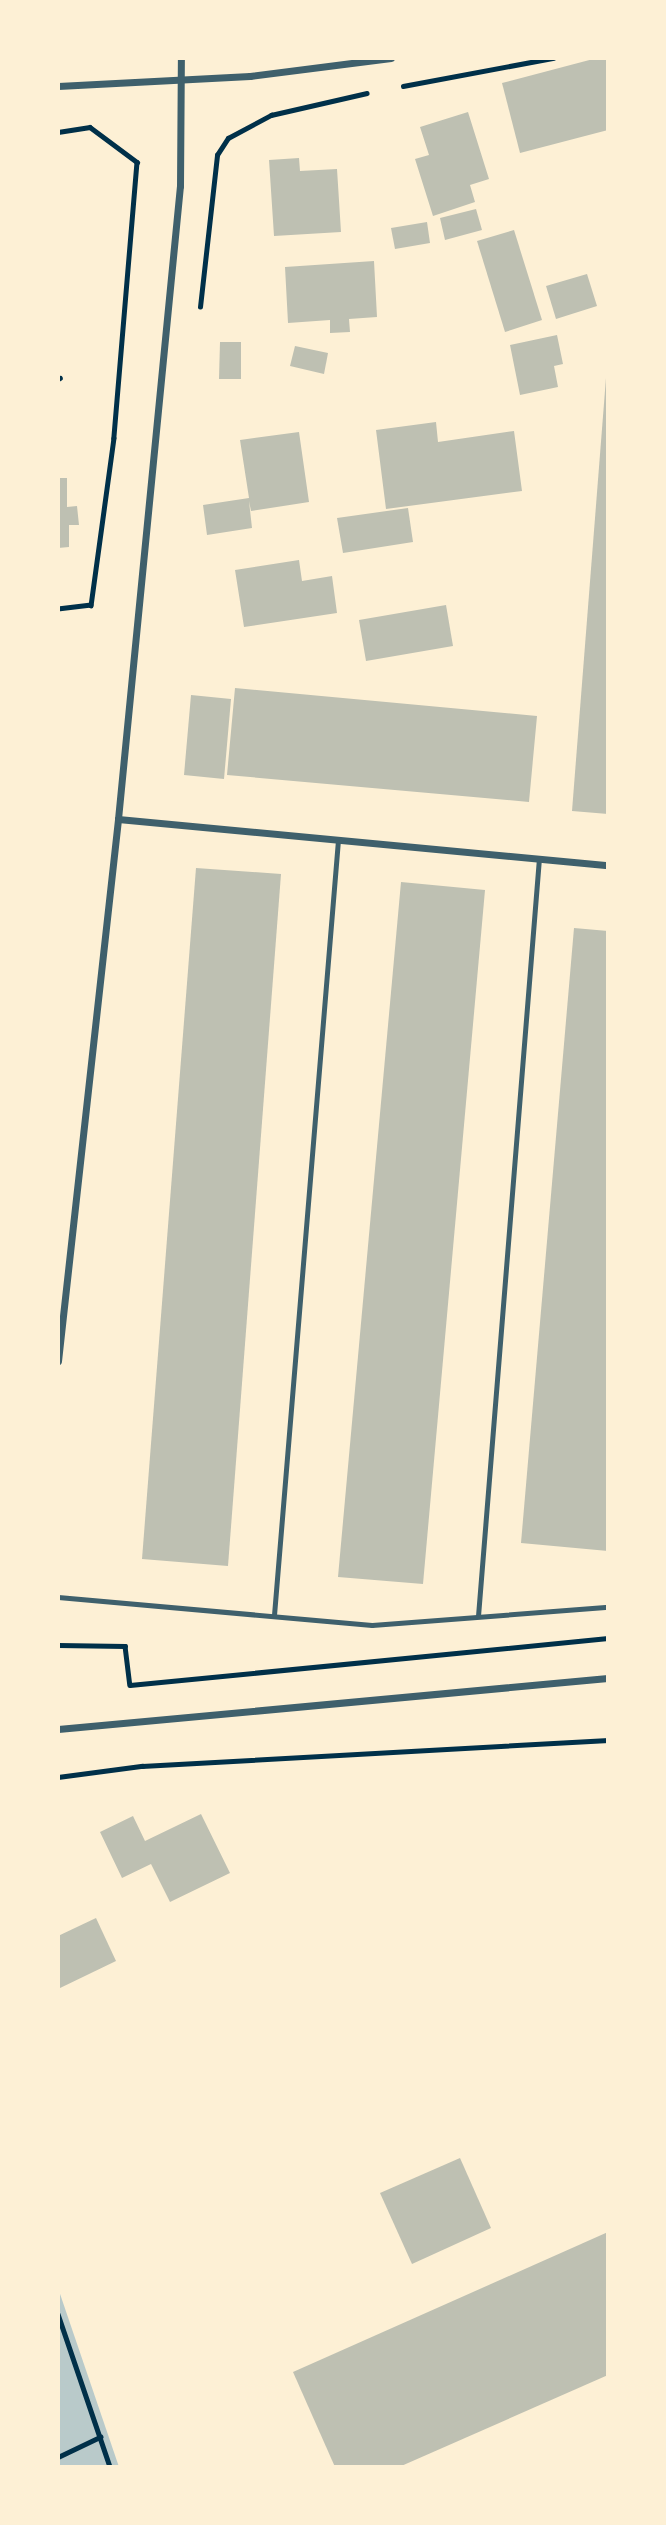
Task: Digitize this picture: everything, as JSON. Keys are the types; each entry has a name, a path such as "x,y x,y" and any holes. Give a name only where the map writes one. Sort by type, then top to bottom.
{"street":[{"path":"58,1361 118,819 180,186 181,58"},
{"path":"58,86 250,76 391,58"},
{"path":"118,819 608,865"},
{"path":"58,1729 608,1678"}],"lane":[{"path":"274,1615 338,840"},
{"path":"478,1616 539,858"},
{"path":"58,1597 372,1625 608,1607"}],"path":[{"path":"398,87 553,58"},
{"path":"200,313 217,155 228,138 271,114 372,92"},
{"path":"58,132 90,127 137,162 114,438 91,605 58,609"},
{"path":"58,1645 125,1646 130,1685 608,1638"},
{"path":"58,1777 142,1766 608,1740"},
{"path":"58,2314 110,2467"},
{"path":"58,2457 100,2437"}],"shaded area":[{"path":"58,2288 119,2467 58,2467"}],"building":[{"path":"597,58 608,58 608,130 520,153 502,83"},
{"path":"468,112 489,179 470,185 475,202 433,216 415,159 429,155 420,127"},
{"path":"299,158 300,171 337,169 341,232 274,236 269,160"},
{"path":"476,209 482,230 445,240 440,218"},
{"path":"427,222 430,243 395,249 391,228"},
{"path":"514,230 542,320 505,332 477,241"},
{"path":"374,261 377,317 349,319 350,332 330,333 330,320 288,323 285,267"},
{"path":"587,274 597,306 556,319 546,286"},
{"path":"557,335 563,364 554,366 558,387 520,395 510,345"},
{"path":"220,342 241,342 241,379 219,379"},
{"path":"295,346 328,353 324,374 290,366"},
{"path":"608,378 608,814 572,811"},
{"path":"436,422 438,442 514,431 522,491 386,509 376,430"},
{"path":"299,432 309,502 251,511 249,501 252,528 207,535 203,505 249,498 240,440"},
{"path":"58,478 67,478 67,507 77,506 79,525 69,525 69,547 58,548"},
{"path":"408,508 413,542 343,553 337,518"},
{"path":"299,560 302,581 332,576 337,613 244,627 235,570"},
{"path":"446,605 453,646 366,661 359,620"},
{"path":"235,688 537,716 529,802 227,775"},
{"path":"191,695 231,699 224,779 184,775"},
{"path":"196,868 281,874 228,1566 142,1559"},
{"path":"401,882 485,890 423,1584 338,1577"},
{"path":"574,928 608,931 608,1551 521,1543"},
{"path":"201,1814 230,1873 170,1902 151,1864 122,1878 100,1832 133,1816 145,1841"},
{"path":"96,1918 116,1961 58,1989 58,1936"},
{"path":"460,2158 491,2228 412,2264 380,2193"},
{"path":"608,2232 608,2375 399,2467 335,2467 293,2372"}]}
